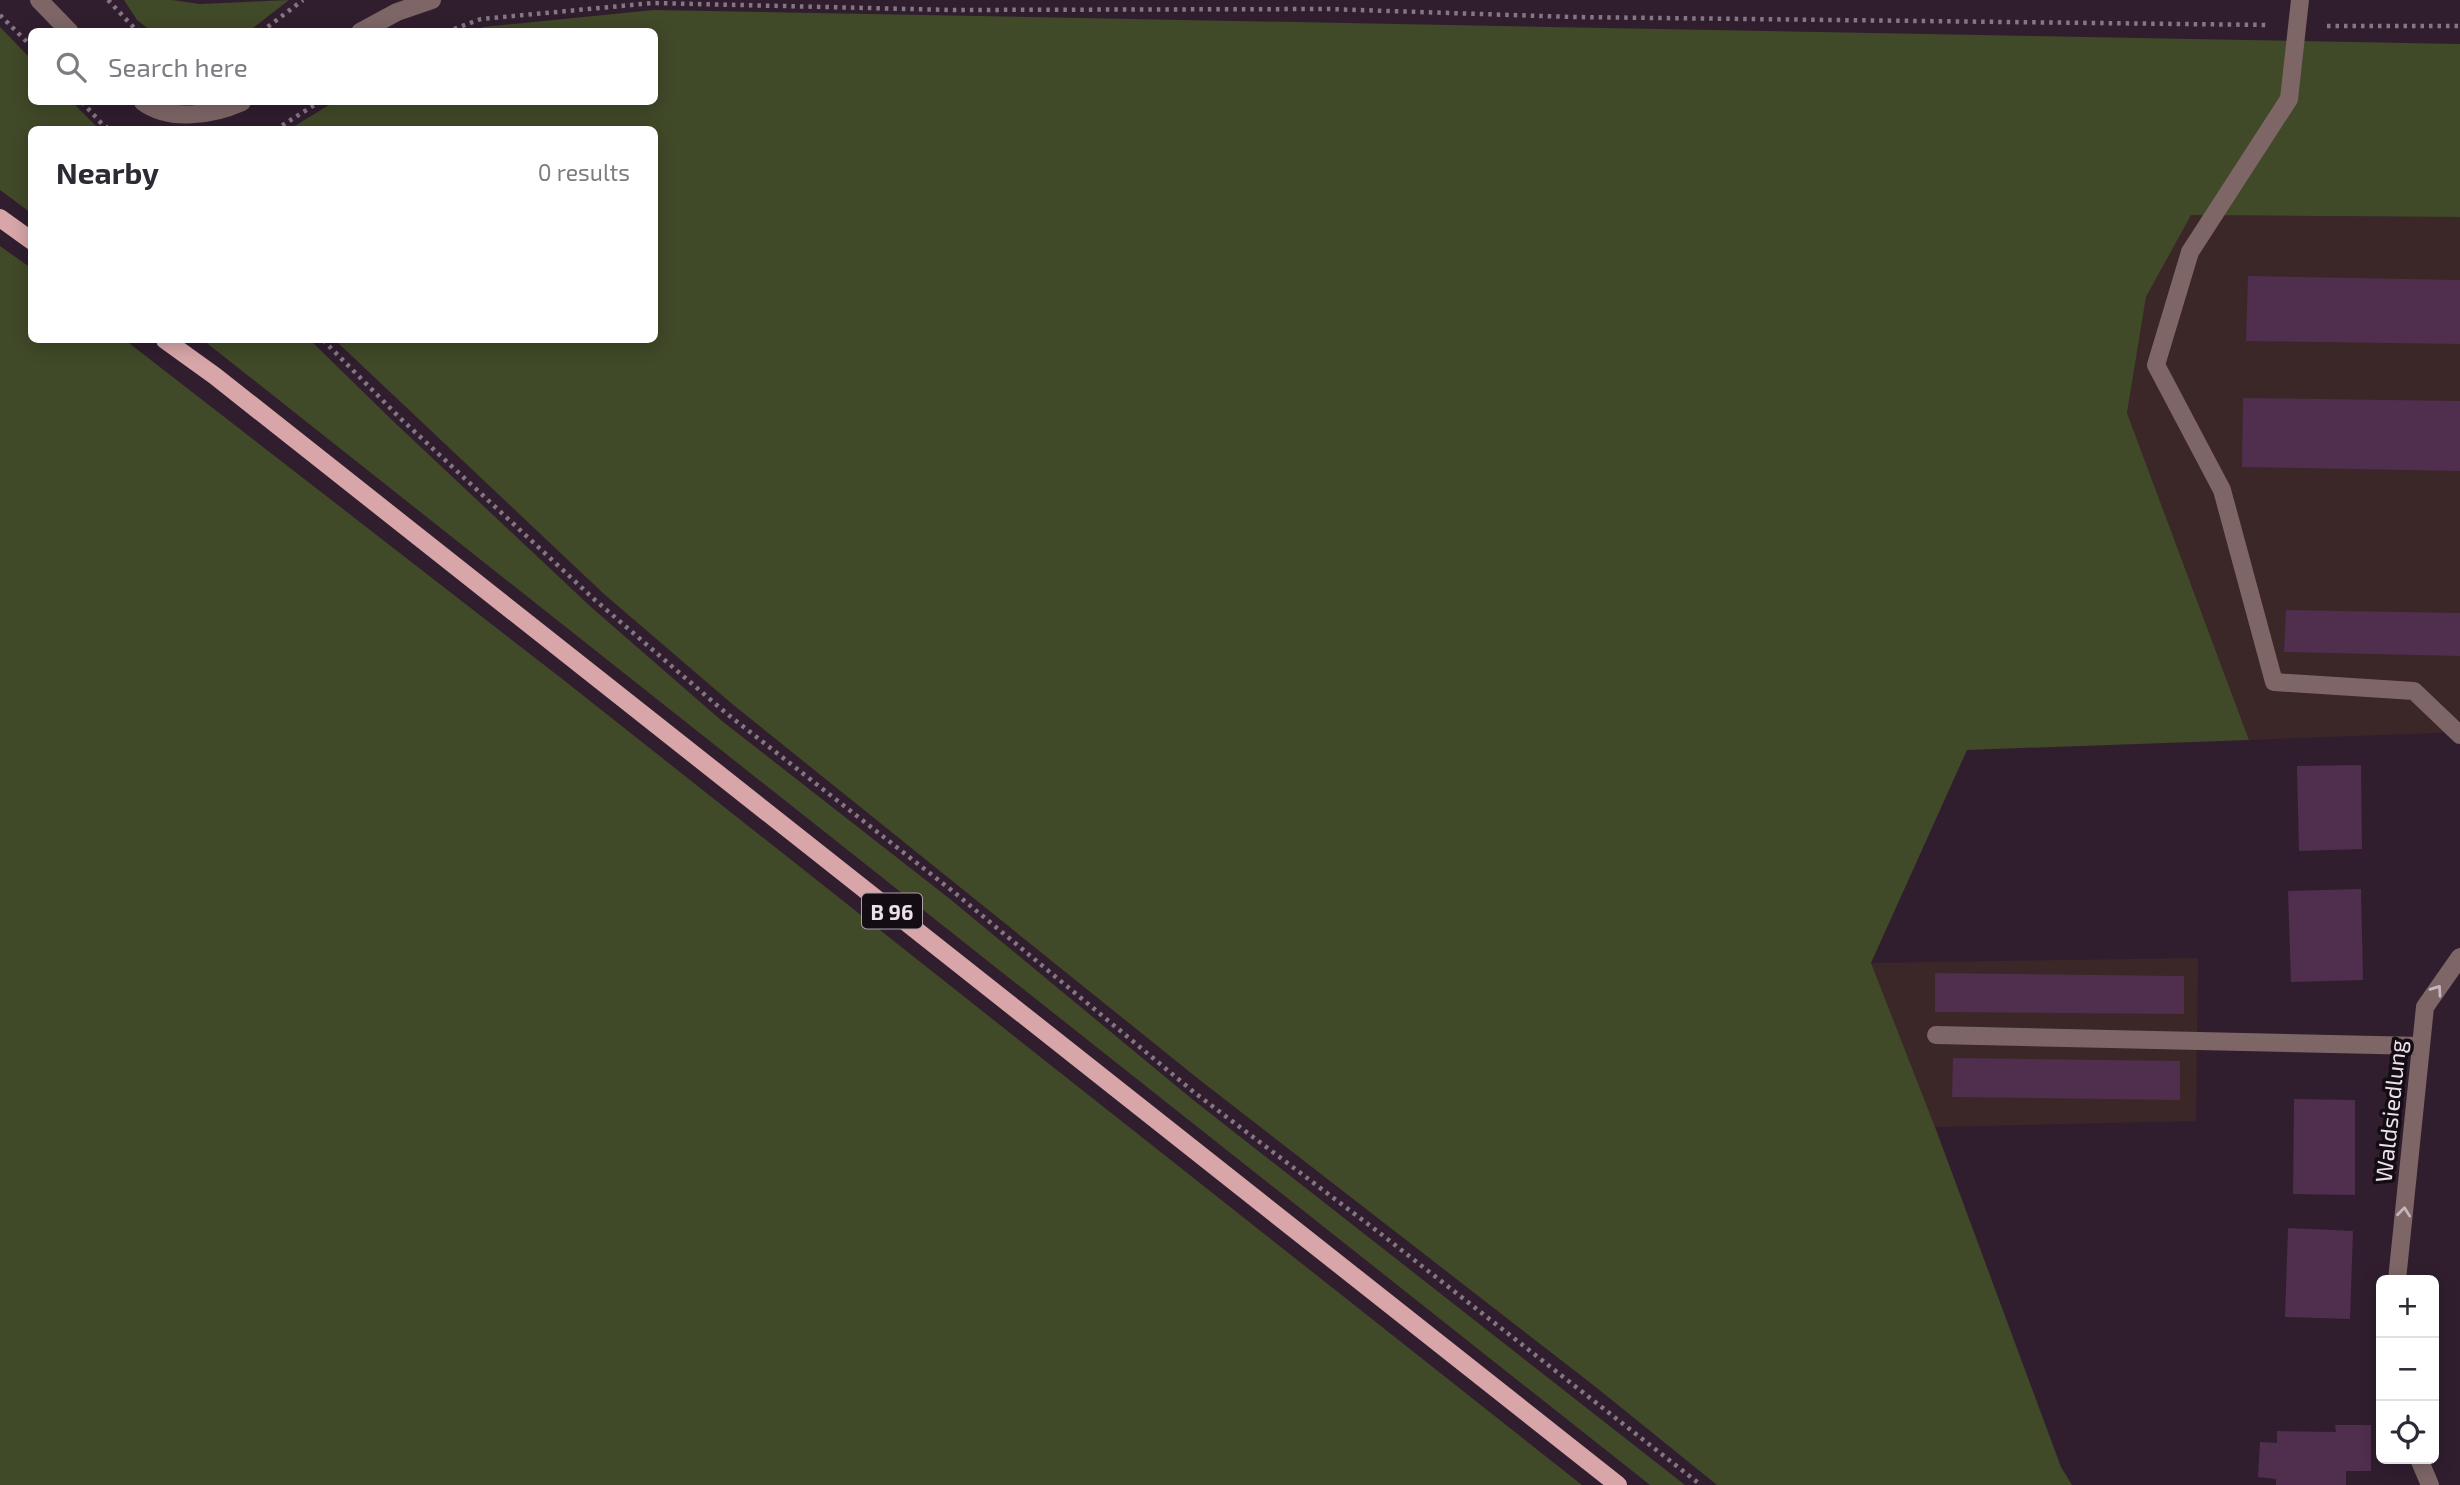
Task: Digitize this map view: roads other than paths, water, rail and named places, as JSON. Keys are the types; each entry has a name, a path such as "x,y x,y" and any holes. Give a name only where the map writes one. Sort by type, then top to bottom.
{"main road":[{"path":"0,218 28,238"},
{"name":"B 96","path":"169,343 226,385 1618,1485"}],"street":[{"path":"39,0 66,28"},
{"path":"367,28 397,12 432,0"},
{"path":"2300,0 2289,99 2190,252 2156,365 2222,490 2274,681 2414,691 2460,735"},
{"path":"147,105 178,114 207,114 233,105"},
{"name":"Waldsiedlung","path":"2398,1275 2425,1007 2460,957"},
{"path":"1936,1035 2421,1046"},
{"path":"2421,1464 2430,1485"}]}
